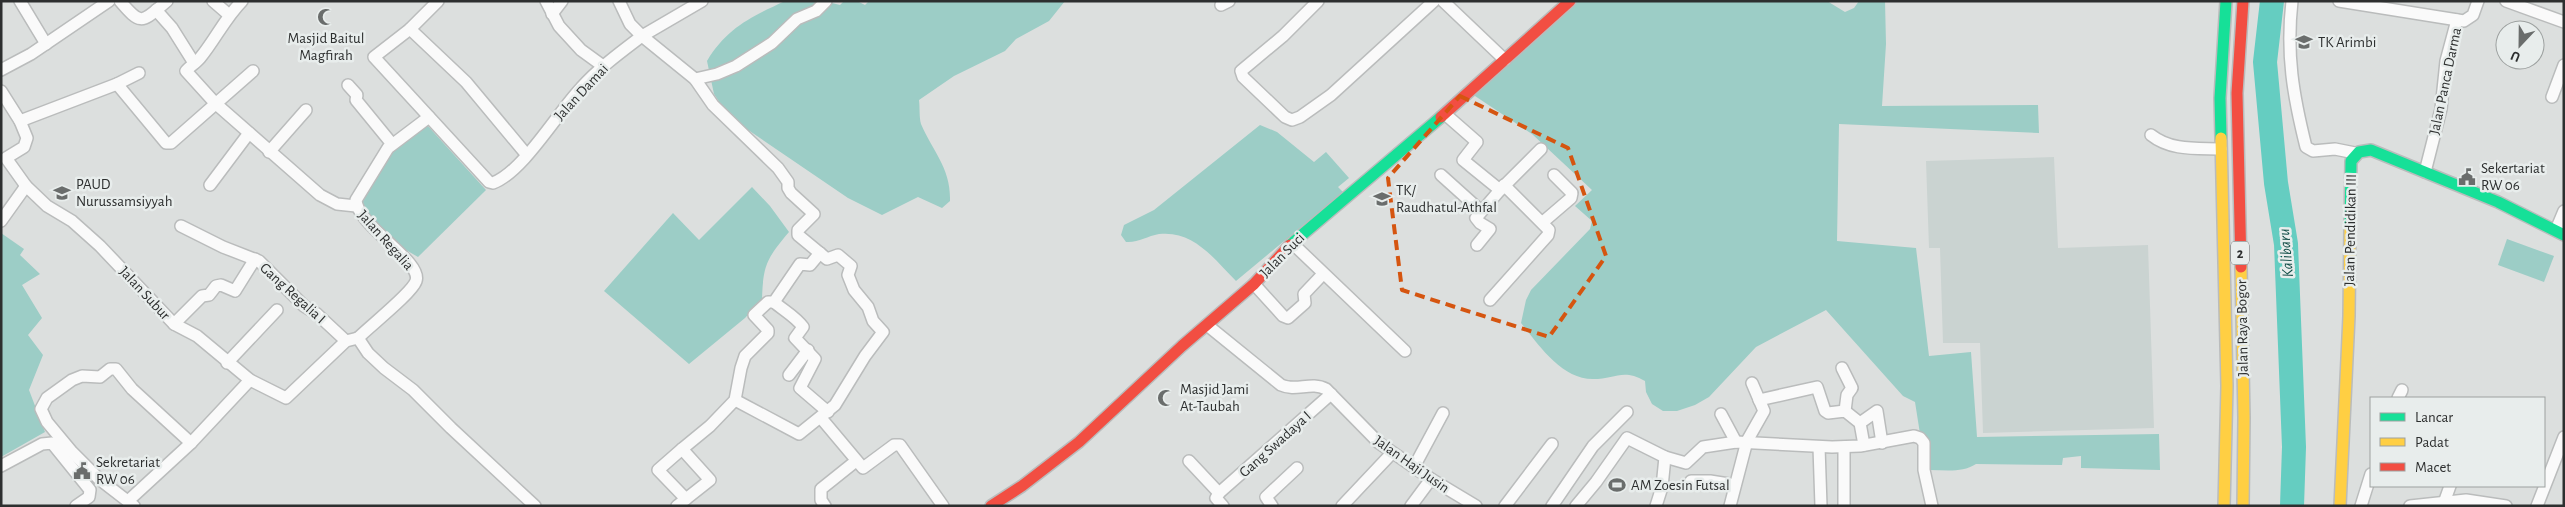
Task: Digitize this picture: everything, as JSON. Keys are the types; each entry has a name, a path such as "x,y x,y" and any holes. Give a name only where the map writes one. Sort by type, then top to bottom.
{"main road":[{"name":"Jalan Suci","path":"991,506 1022,486 1079,442 1254,284 1292,243 1445,114 1570,1"},
{"name":"Jalan Raya Bogor","path":"2224,506 2226,386 2220,98 2226,1"},
{"name":"Jalan Raya Bogor","path":"2243,1 2237,94 2244,418 2243,506"},
{"name":"Jalan Pendidikan III","path":"2340,506 2349,316 2351,161 2354,153 2361,150 2371,150 2498,202 2560,232"}],"street":[{"path":"20,1 46,44"},
{"path":"1,70 46,44 109,1"},
{"path":"120,1 135,19 144,19 166,1"},
{"path":"213,1 228,14"},
{"path":"242,1 228,14 223,27 186,71 215,103 320,195 337,204 356,206"},
{"path":"429,117 374,57 410,29 438,1"},
{"path":"546,1 552,14 570,39 603,66"},
{"path":"552,14 562,1"},
{"path":"619,1 630,24 695,79 713,105 778,168 788,182 788,188 791,193 814,214 798,233 828,259 832,255 838,255 851,266 848,275 854,290 868,306 873,321 883,333 865,356 835,405 802,432 795,434 735,400"},
{"name":"Jalan Damai","path":"429,117 489,182 495,182 517,166 580,88 603,66 642,36 702,1"},
{"path":"695,79 717,74 736,66 772,43 797,19 816,11 826,1"},
{"path":"1318,1 1283,36 1240,71 1243,77 1278,111 1292,120 1300,118 1331,95 1434,1"},
{"path":"1443,1 1504,60"},
{"path":"2292,1 2288,35 2292,84 2306,147 2313,151 2335,149 2354,153"},
{"path":"2339,1 2457,20"},
{"name":"Jalan Panca Darma","path":"2425,172 2440,109 2446,62 2457,20 2471,18 2478,1"},
{"path":"2506,1 2564,22"},
{"path":"156,10 172,28 194,63"},
{"path":"410,29 466,82 526,154"},
{"path":"2552,97 2564,65"},
{"path":"117,84 166,143 171,143 253,71"},
{"path":"20,121 117,84 139,73"},
{"path":"348,85 356,95 356,100 362,110 392,144"},
{"name":"Jalan Subur","path":"1,91 20,121 28,138 27,144 4,160 26,186 47,206 72,222 100,246 174,324 197,336 227,363 250,380 286,398 346,341"},
{"path":"269,152 306,110"},
{"path":"1445,114 1477,142 1463,160 1502,188 1543,222 1549,230 1548,236 1490,300"},
{"name":"Jalan Regalia","path":"358,338 407,294 413,287 417,275 410,264 365,219 356,206 356,200 364,183 382,155 392,144 429,117"},
{"path":"210,185 249,133"},
{"path":"2151,135 2160,143 2173,146 2221,149"},
{"path":"1477,245 1490,229 1476,219 1481,211 1541,149"},
{"path":"1442,175 1481,211"},
{"path":"1543,222 1571,198 1572,193 1554,175"},
{"path":"1,221 26,186"},
{"path":"2560,232 2564,211"},
{"name":"Gang Regalia I","path":"181,226 259,261 304,306 317,314 346,341"},
{"path":"1292,243 1406,351"},
{"path":"774,302 800,264 810,266 820,253"},
{"path":"174,324 202,296 209,295 216,286 221,285 235,291 255,259"},
{"path":"1254,284 1283,316 1288,318 1305,303 1307,299 1304,294 1323,274"},
{"path":"682,449 710,480 682,502 658,470 682,449 710,426 735,400 745,356 768,333 754,315 768,302 774,302 786,314 799,320 803,327 795,338 815,359 800,388 824,415 856,461 861,467 865,468 894,445 900,445 944,506"},
{"path":"227,363 278,310"},
{"name":"Jalan Haji Jusin","path":"1207,325 1281,385 1291,388 1318,386 1332,394 1374,439 1431,479 1476,506"},
{"path":"346,341 358,338 368,353 413,390 535,506"},
{"path":"789,375 808,350"},
{"path":"191,444 132,389 119,370 114,368 100,376 82,376 72,380 47,398 42,405 42,413 47,422 81,460 99,479 131,503 191,444 250,380"},
{"path":"1842,368 1852,388 1847,395 1845,411"},
{"path":"1730,506 1742,441 1764,411 1752,383"},
{"path":"1759,400 1816,386 1825,411 1828,413 1845,411 1860,423 1864,445"},
{"name":"Gang Swadaya I","path":"1219,493 1332,394"},
{"path":"1860,423 1877,411 1882,443"},
{"path":"1414,467 1443,412"},
{"path":"1552,506 1593,446 1627,412"},
{"path":"1721,414 1742,441"},
{"path":"1576,506 1596,482 1627,438 1665,457 1686,462 1703,447 1742,441 1844,447 1882,443 1914,436 1922,440 1925,447 1924,470 1932,506"},
{"path":"2545,485 2564,436"},
{"path":"1,466 49,442 90,494 85,501 76,506"},
{"path":"1505,506 1552,444"},
{"path":"1819,447 1821,506"},
{"path":"1844,447 1844,506"},
{"path":"1342,506 1392,453"},
{"path":"1656,506 1662,488 1665,457"},
{"path":"72,469 81,460"},
{"path":"825,506 821,500 821,488 856,461"},
{"path":"1189,461 1219,493 1216,498 1223,506"},
{"path":"1272,506 1266,497 1297,468"},
{"path":"2361,506 2370,477"},
{"path":"1411,506 1431,479"},
{"path":"1691,482 1710,481 1735,485"},
{"path":"2445,500 2450,487"},
{"path":"2537,506 2544,487"},
{"path":"2410,506 2445,500 2466,500 2506,506"}],"highlighted area":[{"path":"1460,96 1568,148 1606,256 1549,337 1402,290 1388,178"}],"shaded area":[{"path":"785,1 824,1 840,5 844,1 857,1 865,5 869,1 1065,1 1049,21 1016,39 1005,51 954,76 919,100 921,124 948,179 950,201 942,208 918,197 882,215 848,198 729,117 714,94 707,61 715,50 732,32 751,18"},
{"path":"1577,1 1827,1 1845,12 1854,8 1859,1 1885,1 1886,44 1882,106 2038,105 2039,133 1839,124 1837,241 1916,248 1929,356 1971,352 1977,437 2159,434 2160,470 2081,468 2081,456 2063,458 2062,465 1976,464 1959,470 1929,470 1924,459 1915,402 1903,396 1826,310 1756,347 1709,397 1695,405 1677,411 1663,411 1652,404 1646,392 1645,381 1637,377 1619,375 1593,379 1581,377 1561,367 1543,350 1521,323 1526,300 1531,290 1590,229 1592,221 1575,206 1592,190 1532,134 1472,94"},
{"path":"427,125 486,190 418,257 394,243 360,216 359,190 384,156"},
{"path":"1260,125 1277,132 1314,162 1326,152 1349,178 1338,187 1343,192 1236,281 1211,255 1193,241 1183,237 1159,234 1126,242 1121,235 1124,225 1154,210"},
{"path":"2054,157 2058,248 2148,245 2154,428 1983,433 1980,343 1943,343 1940,248 1929,248 1926,161"},
{"path":"752,187 770,206 789,232 775,249 767,263 763,279 762,300 745,318 689,364 604,291 673,213 699,240"},
{"path":"1,233 24,249 20,255 40,274 22,285 42,318 28,335 43,355 29,390 45,432 1,457"},
{"path":"2507,239 2554,256 2544,282 2498,265"}],"waterway":[{"name":"Kalibaru","path":"2272,1 2265,62 2276,183 2286,244 2294,447 2292,506"}],"traffic: fast":[{"path":"2221,138 2220,98 2226,1"},
{"path":"1290,245 1441,117"},
{"path":"2350,228 2351,161 2359,152 2371,150 2498,202 2564,235"}],"traffic: slow":[{"path":"2221,138 2227,386 2224,506"},
{"path":"2340,506 2349,316 2350,228"},
{"path":"2241,267 2244,418 2243,506"}],"traffic: jam":[{"path":"1441,117 1570,1"},
{"path":"2241,267 2237,93 2243,1"},
{"path":"991,506 1022,486 1079,442 1182,346 1254,284 1290,245"}],"place":[{"name":"Masjid Baitul Magfirah","path":"326,17"},
{"name":"TK Arimbi","path":"2304,42"},
{"name":"Sekertariat RW 06","path":"2467,177"},
{"name":"PAUD Nurussamsiyyah","path":"62,193"},
{"name":"TK/ Raudhatul-Athfal","path":"1382,199"},
{"name":"Masjid Jami At-Taubah","path":"1166,398"},
{"name":"Sekretariat RW 06","path":"82,471"},
{"name":"AM Zoesin Futsal","path":"1617,485"}]}
